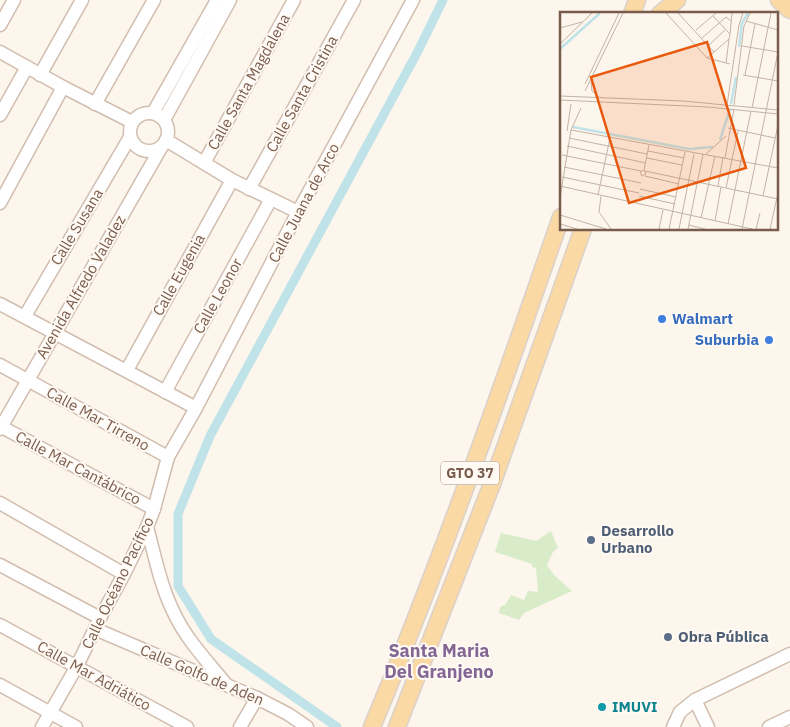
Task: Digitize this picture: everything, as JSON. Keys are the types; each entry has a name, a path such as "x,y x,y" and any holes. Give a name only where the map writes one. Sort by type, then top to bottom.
{"main road":[{"path":"660,12 664,0"},
{"path":"662,12 677,0"},
{"path":"779,0 790,10"},
{"name":"GTO 37","path":"373,727 490,419 560,220"},
{"name":"GTO 37","path":"397,727 492,484 583,230"}],"street":[{"path":"0,25 14,0"},
{"path":"40,75 82,0"},
{"path":"95,104 154,0"},
{"path":"153,113 217,0"},
{"path":"164,120 230,0"},
{"name":"Calle Santa Magdalena","path":"204,163 294,0"},
{"name":"Calle Santa Cristina","path":"249,189 354,0"},
{"name":"Calle Juana de Arco","path":"196,408 410,1"},
{"path":"0,52 40,75 132,122"},
{"path":"0,115 27,67"},
{"path":"0,203 63,87"},
{"path":"145,113 153,113 164,120 168,133 164,143 156,149 144,150 138,148 130,137 132,122 138,116 145,113"},
{"name":"Calle Susana","path":"24,316 130,137"},
{"path":"164,143 249,189 298,212"},
{"name":"Avenida Alfredo Valadez","path":"0,427 164,143"},
{"name":"Calle Eugenia","path":"127,370 232,180"},
{"name":"Calle Leonor","path":"165,392 270,199"},
{"path":"0,304 196,408"},
{"name":"Calle Mar Tirreno","path":"0,365 168,457"},
{"name":"Calle Océano Pacífico","path":"42,727 77,666 147,527 154,509 168,457 196,408"},
{"name":"Calle Mar Cantábrico","path":"0,427 154,509"},
{"path":"0,503 124,574"},
{"path":"147,527 164,590 175,615 187,635 227,685"},
{"name":"Calle Golfo de Aden","path":"0,565 97,623 257,698 288,714 307,727"},
{"name":"Calle Mar Adriático","path":"0,625 187,727"},
{"path":"673,727 680,712 695,700 790,654"},
{"path":"0,685 76,727"},
{"path":"240,727 257,698"},
{"path":"695,700 708,727"},
{"path":"769,727 790,717"}],"green space":[{"path":"551,531 558,548 553,552 547,565 554,575 572,591 524,613 519,620 499,613 500,607 506,604 511,595 524,600 528,591 538,592 536,568 532,567 532,564 495,552 501,533 536,541"}],"waterway":[{"path":"337,727 211,639 178,586 178,514 210,436 418,51 443,0"}],"place":[{"name":"Walmart","path":"662,319"},
{"name":"Suburbia","path":"769,340"},
{"name":"Desarrollo Urbano","path":"591,540"},
{"name":"Obra Pública","path":"668,637"},
{"name":"IMUVI","path":"602,707"}],"district":[{"name":"Santa Maria Del Granjeno","path":"439,661"}]}
